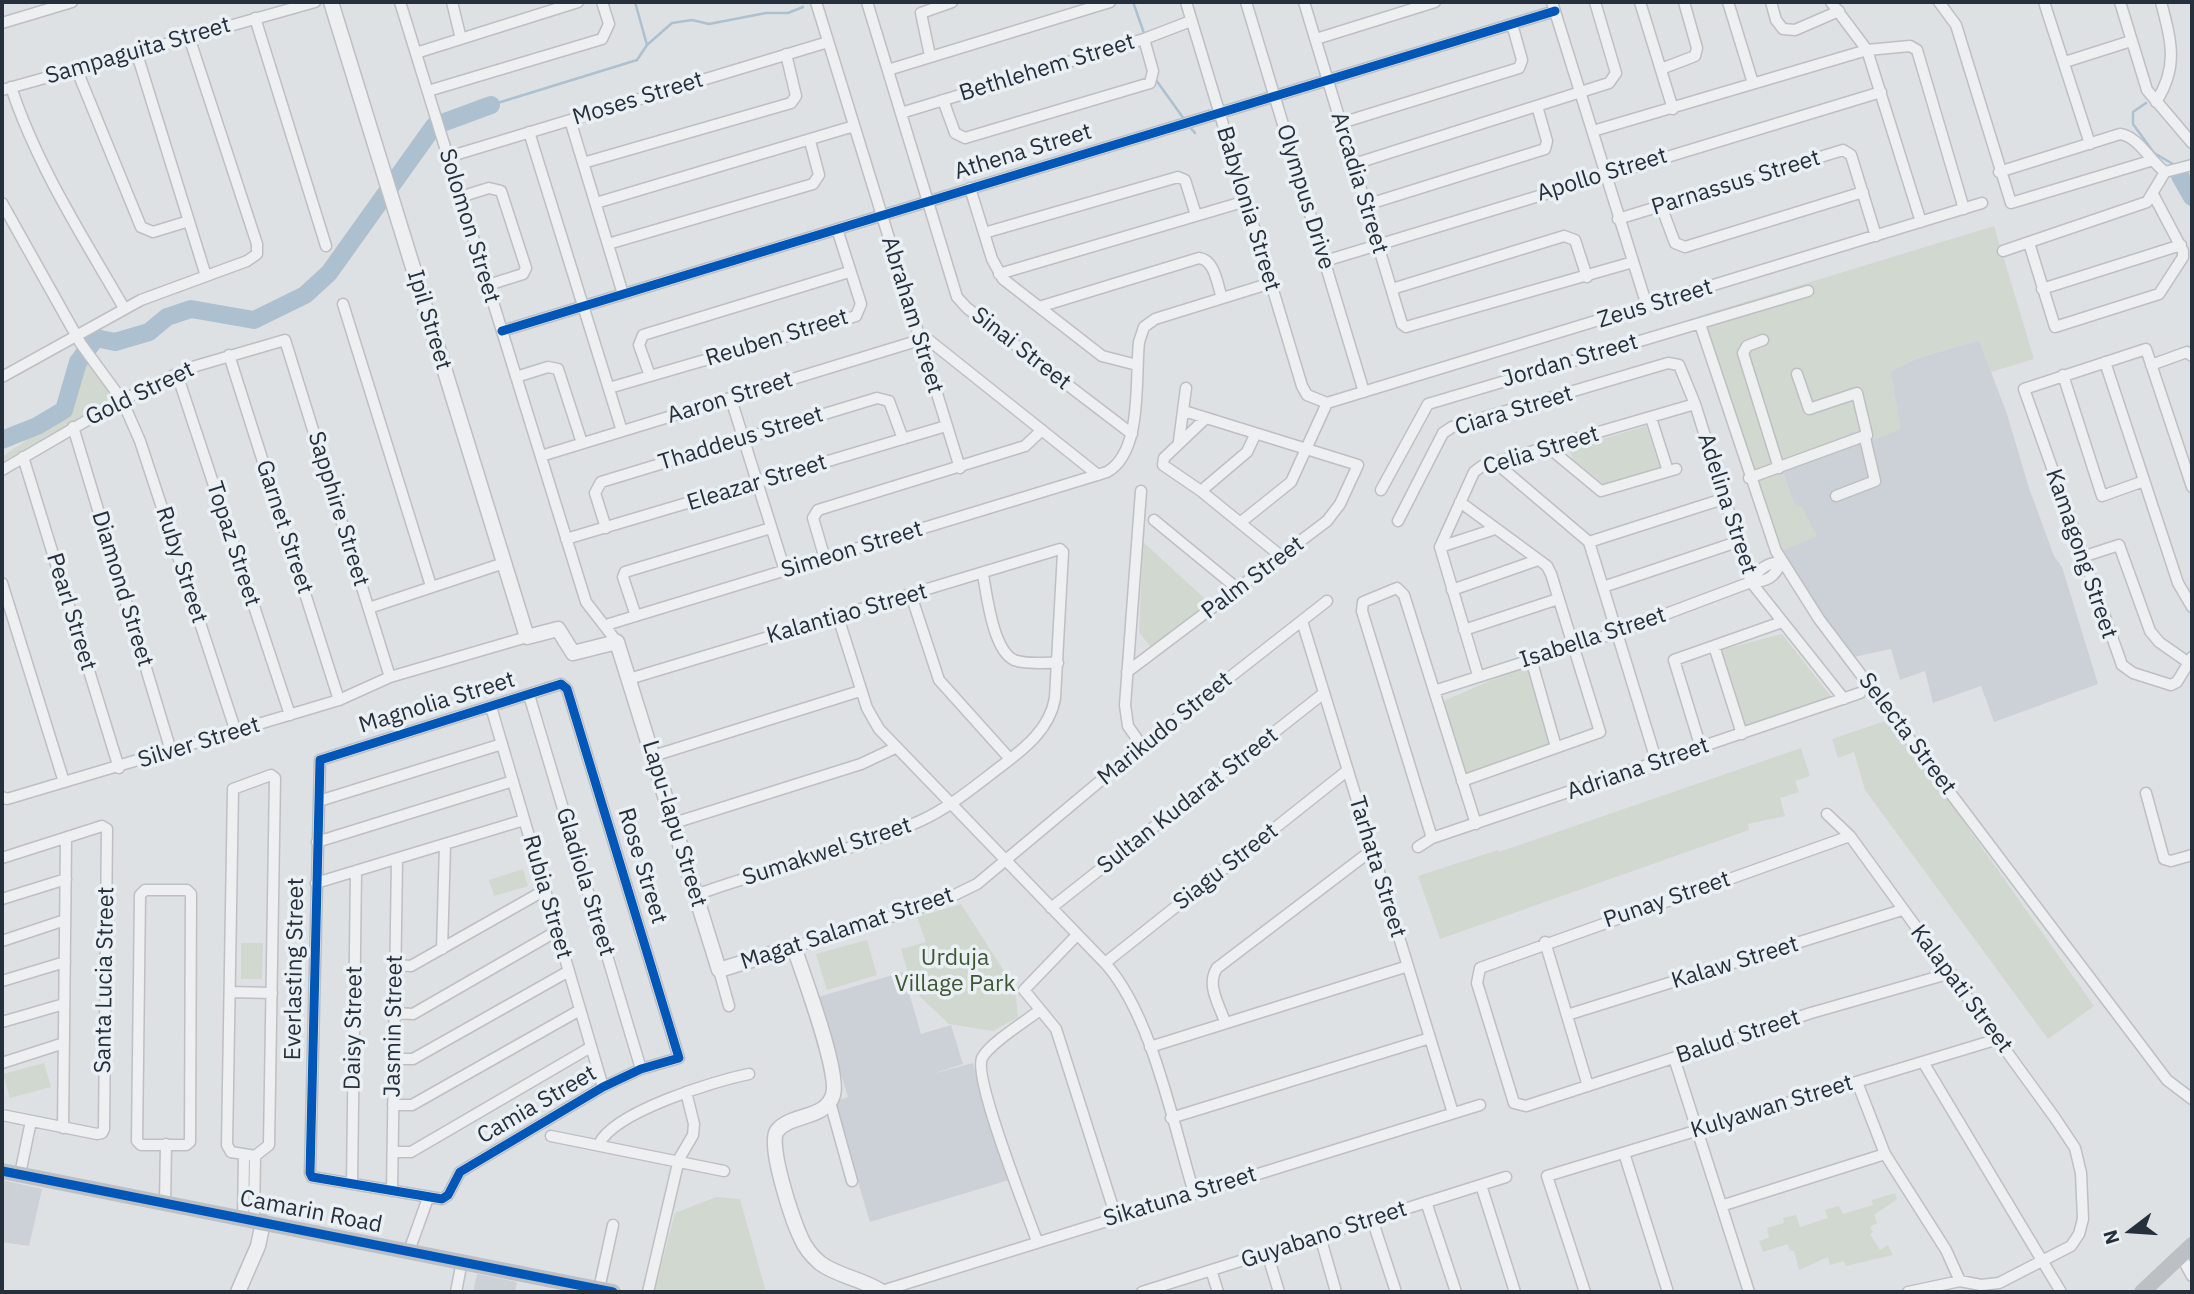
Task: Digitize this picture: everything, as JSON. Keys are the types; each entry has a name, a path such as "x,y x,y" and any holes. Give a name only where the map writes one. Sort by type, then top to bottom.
{"main road":[{"name":"Camarin Road","path":"2,1171 606,1291"},
{"path":"2142,1292 2187,1250"}],"street":[{"path":"2,23 72,2"},
{"name":"Sampaguita Street","path":"7,89 315,2"},
{"name":"Ipil Street","path":"331,2 527,637"},
{"name":"Solomon Street","path":"400,2 588,607 606,625 617,642"},
{"path":"452,2 461,39"},
{"path":"416,53 578,2"},
{"path":"428,91 597,41 607,35 609,24 602,2"},
{"name":"Abraham Street","path":"816,2 960,468"},
{"name":"Sinai Street","path":"867,2 962,303 1132,434"},
{"path":"930,56 921,13 952,2"},
{"path":"888,70 1110,2"},
{"name":"Babylonia Street","path":"1185,2 1304,391 1312,398 1327,403"},
{"name":"Olympus Drive","path":"1246,2 1364,392"},
{"name":"Arcadia Street","path":"1304,2 1402,324 1412,328 1587,277"},
{"path":"1316,39 1435,2"},
{"path":"1353,163 1609,83 1616,73 1595,2"},
{"path":"1640,2 1672,109"},
{"path":"1661,69 1695,56 1697,48 1684,2"},
{"path":"1728,2 1753,83"},
{"path":"1771,2 1776,20 1783,29 1795,30 1835,6 1867,50 1921,222"},
{"path":"2044,2 2090,144"},
{"path":"2120,2 2147,90 2192,143"},
{"path":"2156,102 2166,86 2171,62 2167,20 2161,2"},
{"path":"1942,3 1956,25 2008,201 2014,203 2151,161"},
{"path":"1554,6 1647,306"},
{"name":"Athena Street","path":"502,331 1512,24 1554,6"},
{"path":"255,18 326,246"},
{"name":"Bethlehem Street","path":"901,113 1144,39 1191,21"},
{"path":"1341,123 1519,68 1522,60 1512,24"},
{"path":"2,363 4,376 78,339 124,308 247,261 257,254 257,244 189,37"},
{"path":"943,100 955,133 965,138 1150,83 1153,71 1144,39"},
{"path":"2065,62 2131,41"},
{"name":"Moses Street","path":"448,157 828,42"},
{"path":"1593,131 1867,50 1910,46 1917,50 1964,209"},
{"path":"136,51 206,276"},
{"path":"583,163 791,103 796,96 786,54"},
{"path":"76,68 141,227 153,232 189,221"},
{"path":"7,89 44,167 124,308"},
{"name":"Apollo Street","path":"1325,261 1604,174 1881,92"},
{"path":"1366,205 1545,149 1547,141 1537,106"},
{"path":"570,120 623,294"},
{"path":"596,204 854,126"},
{"path":"529,132 622,431"},
{"path":"1999,172 2125,134 2165,172"},
{"path":"608,244 813,184 819,175 810,141"},
{"name":"Parnassus Street","path":"1618,219 1843,150 1851,155 1876,236"},
{"path":"2003,251 2135,208 2154,196 2165,172 2192,164"},
{"path":"984,233 1178,177 1185,180 1196,215"},
{"path":"460,197 489,188 501,191 526,268 523,274 488,285"},
{"path":"970,188 999,274 1102,356 1136,365"},
{"path":"1661,206 1675,243 1685,247 1863,192"},
{"path":"2029,243 2055,327 2159,294 2183,257 2181,245 2154,196"},
{"path":"999,274 1246,201"},
{"name":"Zeus Street","path":"1327,403 1982,203"},
{"name":"Ruby Street","path":"2,204 91,361 122,400 140,441 236,732"},
{"name":"Reuben Street","path":"609,388 856,316 861,304 837,229"},
{"path":"1392,289 1564,236 1574,240 1587,277 1633,262"},
{"path":"2042,289 2181,245"},
{"path":"1039,307 1199,258 1206,259 1212,266 1222,298"},
{"path":"650,376 639,345 643,335 849,272"},
{"path":"920,340 930,341 1098,475 1122,461 1132,434 1140,334 1149,322 1271,283"},
{"name":"Jordan Street","path":"1381,490 1428,404 1808,291"},
{"path":"343,304 431,586"},
{"name":"Selecta Street","path":"1700,324 1749,478 1781,562 1819,619 2150,1058 2167,1080 2192,1099"},
{"name":"Gold Street","path":"2,470 122,400 177,374 229,355 285,340"},
{"name":"Sapphire Street","path":"285,340 390,677"},
{"name":"Aaron Street","path":"541,456 920,340"},
{"path":"1763,340 1747,346 1743,353 1779,468"},
{"path":"2144,481 2102,496 2063,376 2146,349 2192,487"},
{"path":"2151,365 2187,352 2192,356"},
{"name":"Garnet Street","path":"229,355 339,700"},
{"path":"2105,362 2178,583 2192,607"},
{"name":"Ciara Street","path":"1398,521 1443,433 1452,427 1668,363 1679,365"},
{"name":"Adelina Street","path":"1679,365 1695,404 1751,582 1844,699"},
{"path":"516,377 548,367 558,369 582,443"},
{"name":"Topaz Street","path":"177,374 290,715"},
{"path":"1797,374 1810,409 1857,393 1867,429 1865,438 1875,481 1836,496"},
{"name":"Kamagong Street","path":"2063,376 2024,389 2122,665 2133,673 2174,684 2190,660"},
{"path":"1179,441 1186,388"},
{"name":"Thaddeus Street","path":"606,528 596,493 601,482 743,438 881,397 891,405 903,439"},
{"path":"731,399 785,571"},
{"path":"1241,522 1292,482 1327,403"},
{"name":"Celia Street","path":"1440,547 1476,469 1695,404"},
{"path":"1184,411 1255,435 1308,449"},
{"path":"1205,418 1179,441 1164,458 1163,465 1201,491 1282,557"},
{"path":"1549,448 1601,491 1672,470 1651,418"},
{"name":"Eleazar Street","path":"566,539 946,426"},
{"name":"Diamond Street","path":"73,427 171,751"},
{"path":"825,559 813,518 818,510 1025,446 1042,430"},
{"path":"1201,491 1247,452 1255,435"},
{"path":"1749,478 1865,438"},
{"name":"Palm Street","path":"1127,671 1282,557 1334,514 1358,465 1308,449"},
{"name":"Pearl Street","path":"23,457 120,768"},
{"path":"1496,463 1589,542 1657,763"},
{"name":"Simeon Street","path":"606,625 1098,475"},
{"path":"1141,491 1127,671 1126,718 1142,746"},
{"path":"1589,542 1723,499"},
{"path":"1460,502 1535,561 1547,566 1600,733 1462,781"},
{"path":"1154,520 1238,589"},
{"path":"636,615 624,577 625,572 771,528"},
{"path":"1478,675 1440,547 1495,529"},
{"path":"1604,587 1737,542"},
{"path":"2082,557 2119,545 2150,631 2159,642 2190,660"},
{"name":"Kalantiao Street","path":"629,679 983,575 1060,549 1063,552"},
{"name":"Sumakwel Street","path":"696,895 887,835 922,820 951,803 1037,736 1050,718 1055,698 1063,552"},
{"path":"1452,590 1535,561"},
{"name":"Isabella Street","path":"1434,691 1618,632 1751,582 1765,582 1777,572 1781,562"},
{"path":"369,608 504,563"},
{"path":"983,575 994,626 1003,650 1017,661 1058,663"},
{"path":"2,583 64,782"},
{"path":"1432,838 1362,611 1363,602 1397,588 1402,589 1476,824"},
{"path":"911,595 939,680 1010,759"},
{"path":"1464,631 1558,600"},
{"name":"Marikudo Street","path":"1005,859 1142,746 1327,601"},
{"path":"838,617 860,691 872,719 895,748 1105,963 1126,989 1150,1047 1194,1193"},
{"name":"Tarhata Street","path":"1302,621 1453,1114"},
{"path":"1701,748 1675,660 1782,622"},
{"path":"527,637 558,629 573,653 617,642"},
{"name":"Silver Street","path":"3,798 120,768 339,700 390,677 527,637"},
{"name":"Lapu-lapu Street","path":"617,642 729,1006"},
{"path":"1714,646 1742,734"},
{"path":"1531,659 1556,747"},
{"name":"Magnolia Street","path":"320,760 565,685"},
{"name":"Rose Street","path":"565,685 679,1058"},
{"path":"653,757 860,691"},
{"name":"Adriana Street","path":"1418,847 1432,838 1860,693"},
{"name":"Sultan Kudarat Street","path":"1051,908 1324,694"},
{"name":"Gladiola Street","path":"529,695 640,1069"},
{"name":"Rubia Street","path":"491,707 603,1087"},
{"path":"319,800 502,744"},
{"path":"674,823 861,764 895,748"},
{"name":"Everlasting Street","path":"320,760 310,1173 312,1177 352,1184"},
{"name":"Siagu Street","path":"1105,963 1348,770"},
{"name":"Everlasting Street","path":"271,775 275,778 272,993 269,1145 249,1156 231,1152 227,1145 233,789 271,775"},
{"path":"317,842 513,780"},
{"path":"2146,793 2167,861 2192,855"},
{"name":"Kalapati Street","path":"1827,814 1850,836 1902,910 1951,972 2071,1142 2081,1173 2083,1210 2079,1234 2071,1246 2043,1262"},
{"path":"316,883 524,820"},
{"name":"Santa Lucia Street","path":"63,1128 102,1133 106,827 66,838"},
{"name":"Punay Street","path":"1526,1106 1514,1103 1510,1095 1476,978 1484,965 1850,836"},
{"path":"2,858 66,838 63,1128 2,1114"},
{"path":"442,949 445,845"},
{"path":"1225,1022 1212,986 1212,977 1217,968 1372,850"},
{"name":"Magat Salamat Street","path":"719,970 954,897 986,878 1005,859"},
{"name":"Jasmin Street","path":"392,1191 397,860"},
{"name":"Daisy Street","path":"352,1184 356,872"},
{"path":"2,899 66,879"},
{"path":"145,890 187,890 191,894 190,1142 166,1144 141,1145 137,1141 140,895 145,890"},
{"path":"395,965 411,966 545,890"},
{"name":"Kalaw Street","path":"1567,1015 1902,910"},
{"path":"2,941 65,920"},
{"path":"394,1013 413,1014 557,931"},
{"path":"1077,935 1025,985 1026,993 1056,1029 1116,1217"},
{"path":"1545,943 1588,1086"},
{"path":"794,947 832,1072 833,1094 830,1102 818,1112 779,1129 774,1135 774,1151 800,1236 807,1250 831,1270 882,1292"},
{"path":"2,981 65,962"},
{"path":"1150,1047 1408,966"},
{"path":"394,1059 413,1059 569,971"},
{"name":"Balud Street","path":"1526,1106 1811,1013 1951,972"},
{"path":"231,992 272,993"},
{"path":"2,1022 64,1004"},
{"path":"393,1105 412,1105 580,1010"},
{"path":"1037,1241 989,1105 980,1066 986,1053 1040,1010"},
{"path":"1171,1118 1430,1038"},
{"name":"Kulyawan Street","path":"1586,1292 1547,1176 1998,1039"},
{"path":"2,1063 64,1043"},
{"path":"393,1152 411,1152 591,1048"},
{"name":"Camia Street","path":"428,1198 445,1198 460,1172 603,1087 640,1069 679,1058"},
{"path":"1674,1059 1724,1205 1749,1292"},
{"path":"1923,1062 2061,1292"},
{"path":"599,1144 612,1125 686,1092 749,1074"},
{"path":"1857,1082 1885,1154 1946,1250 1960,1281"},
{"path":"648,1292 679,1159 693,1135 694,1124 686,1092"},
{"path":"830,1102 852,1181"},
{"name":"Sikatuna Street","path":"882,1292 1037,1241 1480,1105"},
{"path":"20,1174 31,1121"},
{"path":"551,1136 679,1159 724,1171"},
{"path":"165,1204 166,1144"},
{"path":"1624,1153 1668,1292"},
{"path":"1724,1205 1885,1154"},
{"path":"238,1292 258,1246 253,1220 249,1156"},
{"name":"Guyabano Street","path":"1142,1292 1506,1177"},
{"path":"352,1184 428,1198 407,1251"},
{"path":"1481,1185 1515,1292"},
{"path":"1426,1202 1456,1292"},
{"path":"1372,1219 1396,1292"},
{"path":"606,1291 613,1225"},
{"path":"1320,1236 1336,1292"},
{"path":"2187,1250 2192,1276"},
{"path":"1267,1253 1279,1292"},
{"path":"456,1292 462,1261"},
{"path":"1908,1292 1960,1281 1981,1285 1999,1283 2043,1262"},
{"path":"1211,1270 1218,1292"}],"shaded area":[{"path":"1979,340 2007,414 2029,488 2054,556 2062,567 2098,684 1994,722 1981,686 1933,703 1925,671 1900,680 1891,649 1854,657 1822,617 1780,552 1794,503 1782,471 1837,447 1851,431 1877,439 1891,371 1918,358"},
{"path":"903,972 921,1034 951,1025 963,1064 932,1074 973,1063 1009,1180 870,1222 834,1102 848,1097 818,997"},
{"path":"2,1180 42,1189 29,1246 2,1242"},
{"path":"477,1274 517,1282 515,1292 473,1292"}],"green space":[{"path":"1994,226 2034,359 1991,372 1979,340 1918,358 1891,371 1901,429 1877,439 1851,431 1837,447 1782,471 1794,503 1802,507 1817,536 1780,552 1707,327 1702,325 1699,316"},
{"path":"88,358 114,398 2,462 2,457 68,411 80,365"},
{"path":"1646,426 1661,470 1608,487 1574,461 1569,449"},
{"path":"1143,542 1213,606 1153,650 1139,632"},
{"path":"1782,634 1833,699 1746,731 1720,650"},
{"path":"1528,664 1550,751 1462,784 1439,703"},
{"path":"1891,719 2094,1006 2048,1039 1865,790 1854,752 1838,758 1832,739"},
{"path":"1801,748 1810,776 1795,781 1799,792 1780,798 1785,816 1748,824 1749,830 1440,939 1418,876 1498,850 1499,852"},
{"path":"523,869 528,886 494,896 489,880"},
{"name":"Urduja Village Park","path":"961,904 1015,988 1018,1017 993,1031 949,1024 913,990 901,949 926,942 917,917"},
{"path":"867,940 877,975 827,990 816,954"},
{"path":"241,943 263,943 262,979 241,979"},
{"path":"44,1063 51,1087 10,1098 3,1074"},
{"path":"1895,1193 1897,1199 1874,1215 1877,1223 1870,1227 1873,1232 1870,1234 1880,1250 1888,1245 1893,1255 1846,1266 1844,1261 1830,1265 1828,1257 1799,1270 1794,1251 1790,1251 1788,1244 1763,1252 1759,1241 1769,1238 1767,1228 1784,1223 1783,1218 1796,1215 1800,1227 1828,1218 1825,1210 1839,1206 1843,1214 1873,1205 1872,1200"},
{"path":"716,1197 740,1199 766,1292 654,1292 675,1213"}],"waterway":[{"path":"635,2 647,45"},
{"path":"1133,2 1145,36"},
{"path":"491,105 637,60 647,45 672,23 692,20 709,24 766,13 788,13 803,7"},
{"path":"1156,80 1184,119"},
{"path":"2146,103 2133,112 2133,124 2154,153 2173,164"},
{"path":"2,440 37,426 64,410 78,362 96,338 115,342 149,332 167,317 191,309 254,320 305,295 329,273 434,126 491,105"},
{"path":"1188,125 1195,133"},
{"path":"2180,176 2192,197"}],"cycle path":[{"path":"502,331 1555,11"},
{"path":"561,684 567,689 679,1058 641,1069 603,1087 460,1172 448,1195 442,1199 312,1177 320,760 561,684"},
{"path":"2,1171 613,1292"}]}
